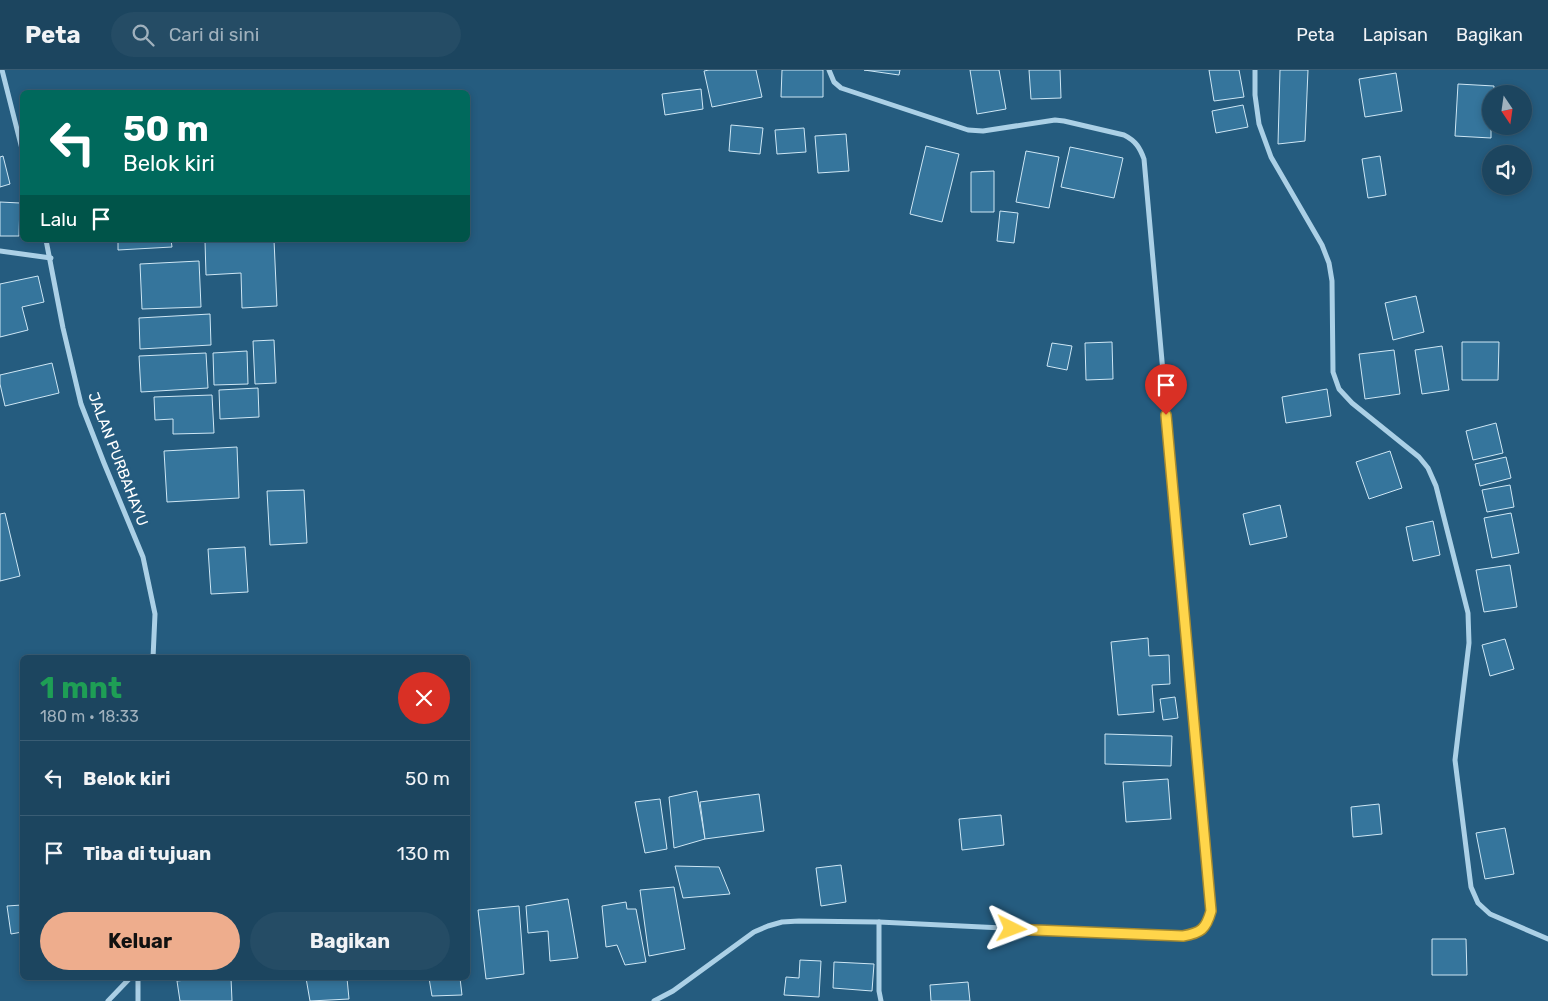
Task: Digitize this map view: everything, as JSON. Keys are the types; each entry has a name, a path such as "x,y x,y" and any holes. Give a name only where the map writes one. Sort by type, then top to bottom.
{"street":[{"path":"2,70 20,141"},
{"path":"654,1001 673,991 754,932 768,926 799,920 1183,936 1197,934 1207,924 1211,911 1144,159 1140,150 1134,140 1124,135 1064,120 983,132 968,130 841,88 834,82 829,70"},
{"path":"1255,70 1255,95 1259,124 1271,157 1322,245 1329,263 1332,281 1333,372 1340,389 1352,403 1419,458 1428,468 1436,486 1468,613 1469,643 1455,760 1471,887 1478,903 1490,914 1548,939"},
{"name":"JALAN PURBAHAYU","path":"46,242 63,328 81,404 143,557 155,614 153,655"},
{"path":"0,251 50,258"},
{"path":"879,922 879,991 881,1001"},
{"path":"108,1001 128,980"},
{"path":"138,980 138,1001"}],"building":[{"path":"756,70 762,97 712,107 704,71"},
{"path":"782,70 823,70 823,97 781,97"},
{"path":"864,70 900,70 899,75"},
{"path":"970,70 999,70 1006,109 977,114"},
{"path":"1029,70 1060,70 1061,98 1031,99"},
{"path":"1209,70 1239,70 1244,97 1214,101"},
{"path":"1280,70 1308,70 1305,141 1278,144"},
{"path":"1396,73 1402,111 1365,117 1359,79"},
{"path":"1458,84 1482,85 1482,135 1491,135 1491,138 1455,136"},
{"path":"701,89 703,109 665,115 662,94"},
{"path":"1243,105 1248,127 1216,133 1212,111"},
{"path":"731,125 763,128 760,154 729,151"},
{"path":"804,128 806,152 777,154 775,130"},
{"path":"846,134 849,171 818,173 815,136"},
{"path":"926,146 959,154 942,222 910,214"},
{"path":"1070,147 1123,158 1114,198 1061,187"},
{"path":"1026,151 1059,157 1049,208 1016,202"},
{"path":"3,156 10,184 0,187 0,157"},
{"path":"1380,156 1386,195 1368,198 1362,159"},
{"path":"994,171 994,212 971,212 971,172"},
{"path":"0,202 20,203 19,236 0,236"},
{"path":"1000,211 1018,213 1014,243 997,241"},
{"path":"118,242 171,242 172,247 118,250"},
{"path":"205,242 274,242 277,306 242,308 241,273 206,275"},
{"path":"199,261 201,307 142,309 140,264"},
{"path":"38,276 44,302 22,307 28,330 0,337 0,284"},
{"path":"1416,296 1424,332 1393,340 1385,303"},
{"path":"210,314 211,345 140,349 139,318"},
{"path":"274,340 276,383 255,384 253,341"},
{"path":"1112,342 1113,379 1086,380 1085,343"},
{"path":"1462,342 1499,342 1498,380 1462,380"},
{"path":"1052,343 1072,346 1067,370 1047,366"},
{"path":"1442,346 1449,390 1422,394 1415,350"},
{"path":"1394,350 1400,394 1365,399 1359,354"},
{"path":"247,351 248,384 214,385 213,353"},
{"path":"206,353 208,388 141,392 139,356"},
{"path":"52,363 59,393 5,406 0,375"},
{"path":"258,388 259,417 220,419 219,390"},
{"path":"1327,389 1331,416 1286,423 1282,397"},
{"path":"212,395 214,433 173,434 173,419 155,420 154,397"},
{"path":"1496,423 1503,453 1473,460 1466,431"},
{"path":"237,447 239,498 167,502 164,451"},
{"path":"1390,451 1402,488 1369,499 1356,462"},
{"path":"1506,457 1511,478 1480,486 1475,464"},
{"path":"1510,485 1514,507 1487,512 1482,490"},
{"path":"304,490 307,543 270,545 267,491"},
{"path":"1280,505 1287,537 1250,545 1243,514"},
{"path":"5,513 20,576 0,581 0,514"},
{"path":"1511,513 1519,553 1492,558 1484,518"},
{"path":"1433,521 1440,555 1413,561 1406,527"},
{"path":"245,547 248,592 211,594 208,549"},
{"path":"1510,565 1517,607 1484,612 1476,570"},
{"path":"1148,638 1149,656 1169,655 1170,684 1152,685 1154,712 1118,715 1111,642"},
{"path":"1505,639 1514,669 1490,676 1482,645"},
{"path":"1175,697 1178,718 1163,720 1160,699"},
{"path":"1105,734 1172,736 1171,766 1105,764"},
{"path":"1168,779 1171,819 1126,822 1123,782"},
{"path":"697,791 705,839 674,848 669,797"},
{"path":"759,794 764,831 705,839 700,802"},
{"path":"660,799 667,849 645,853 635,802"},
{"path":"1379,804 1382,834 1353,837 1351,807"},
{"path":"1001,815 1004,845 962,850 959,819"},
{"path":"1505,828 1514,874 1485,879 1476,833"},
{"path":"841,865 846,902 821,906 816,868"},
{"path":"675,866 719,867 730,894 683,898"},
{"path":"674,887 685,949 649,956 640,890"},
{"path":"568,899 578,958 550,961 548,931 528,933 526,906"},
{"path":"626,902 627,909 636,909 646,962 625,965 617,945 606,947 602,906"},
{"path":"20,905 20,932 11,934 7,906"},
{"path":"519,906 524,974 486,979 478,910"},
{"path":"1432,939 1466,939 1467,975 1432,975"},
{"path":"800,960 821,961 819,997 784,995 786,977 799,978"},
{"path":"834,962 874,964 872,991 833,988"},
{"path":"231,980 232,1001 180,1001 177,981"},
{"path":"306,980 347,980 349,999 310,1001"},
{"path":"429,980 460,980 462,995 432,996"},
{"path":"968,982 970,1001 931,1001 930,985"}],"route":[{"path":"1012,929 1183,936 1197,934 1207,924 1211,911 1166,415"}]}
